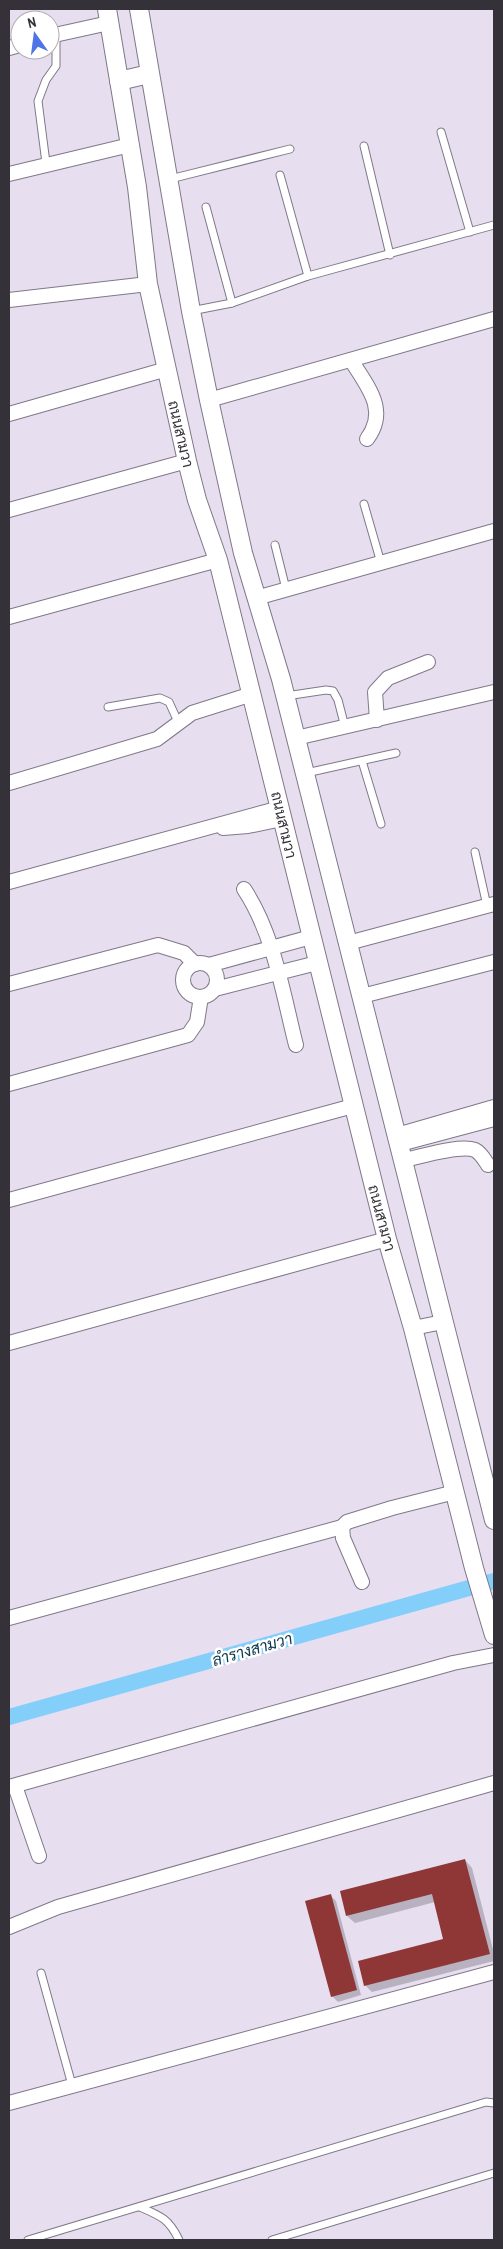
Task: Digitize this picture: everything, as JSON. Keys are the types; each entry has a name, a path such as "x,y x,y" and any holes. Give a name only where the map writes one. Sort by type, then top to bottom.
{"street":[{"path":"139,9 191,311 243,553 285,696 444,1322 490,1481 494,1520"},
{"path":"60,33 108,16"},
{"name":"ถนนสามวา","path":"108,16 130,145 148,284 187,461 197,500 218,560 317,964 387,1239 414,1328 474,1568 494,1635"},
{"path":"119,81 150,74"},
{"path":"9,174 46,163 130,145"},
{"path":"9,300 148,284"},
{"path":"209,400 494,319"},
{"path":"351,360 370,390 378,408 376,428 367,439"},
{"path":"9,414 167,369"},
{"path":"9,510 187,461"},
{"path":"256,598 494,531"},
{"path":"9,617 218,560"},
{"path":"377,720 375,692 388,678 428,662"},
{"path":"296,738 494,692"},
{"path":"9,783 157,739 192,713 252,694"},
{"path":"9,882 200,830 248,826 281,813"},
{"path":"244,890 256,907 270,948 296,1045"},
{"path":"348,943 491,905"},
{"path":"9,984 158,945 184,953 202,965 215,972 218,980 215,989 210,995 201,997 193,996 183,984 188,968 202,965 311,938"},
{"path":"362,996 494,962"},
{"path":"215,989 317,964"},
{"path":"9,1084 188,1035 197,1022 201,997"},
{"path":"9,1200 353,1106"},
{"path":"400,1147 494,1107"},
{"path":"400,1147 494,1119"},
{"path":"400,1147 472,1149 480,1153 488,1165"},
{"path":"9,1342 387,1239"},
{"path":"414,1328 444,1322"},
{"path":"9,1618 342,1527 348,1522 385,1510 455,1492"},
{"path":"342,1527 343,1538 362,1582"},
{"path":"39,1856 12,1786 453,1663 494,1655"},
{"path":"9,1928 58,1907 494,1783"},
{"path":"9,2103 494,1972"}],"lane":[{"path":"46,163 38,101 46,80 56,66 55,60"},
{"path":"441,132 470,232"},
{"path":"364,146 390,255"},
{"path":"167,180 290,149"},
{"path":"280,175 308,276"},
{"path":"206,207 232,303"},
{"path":"191,311 232,303 308,276 494,225"},
{"path":"364,504 381,563"},
{"path":"275,545 286,589"},
{"path":"285,696 326,690 333,691 338,700 345,727"},
{"path":"108,707 160,698 168,702 179,724"},
{"path":"305,773 396,753"},
{"path":"362,761 381,824"},
{"path":"475,852 491,905"},
{"path":"41,1973 72,2086"},
{"path":"28,2240 486,2102 494,2104"},
{"path":"272,2240 494,2173"},
{"path":"140,2207 163,2216 173,2227 179,2240"}],"building":[{"path":"465,1859 490,1954 364,1986 358,1961 443,1939 432,1894 346,1916 340,1891"},
{"path":"331,1894 357,1990 331,1997 305,1901"}],"waterway":[{"name":"ลำรางสามวา","path":"9,1717 494,1581"}]}
